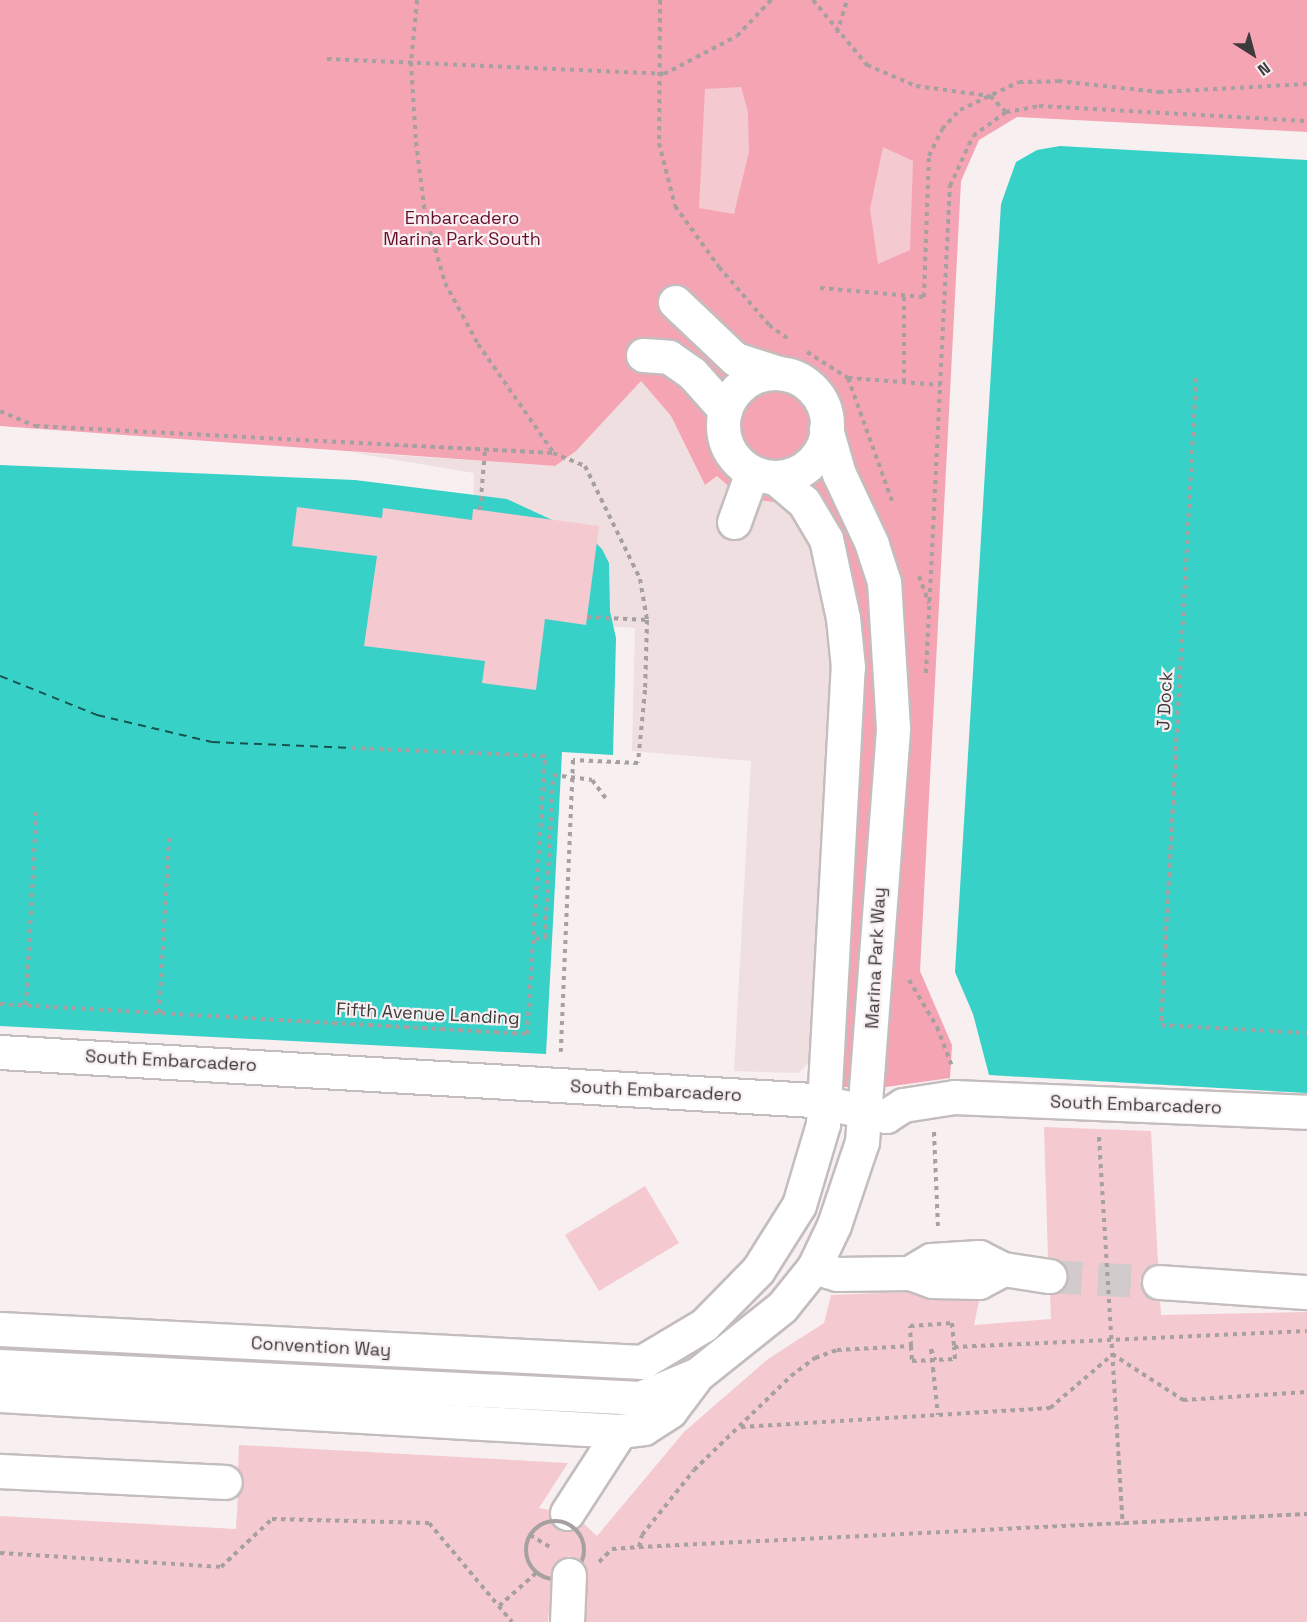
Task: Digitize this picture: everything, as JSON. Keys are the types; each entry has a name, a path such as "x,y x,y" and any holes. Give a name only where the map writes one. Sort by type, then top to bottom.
{"street":[{"path":"675,302 735,359 795,377 819,398 826,429 815,458 804,468 763,474"},
{"path":"643,355 669,357 692,373 725,410"},
{"path":"779,373 746,382 725,410 724,439 730,453 804,502 826,539 843,618 848,667 824,1102"},
{"name":"Marina Park Way","path":"640,1398 698,1374 782,1308 814,1267 850,1186 867,1112 893,728 893,668 881,573 872,544 839,474 826,429"},
{"path":"734,522 763,474"},
{"name":"South Embarcadero","path":"0,1052 824,1102 886,1116 903,1105 943,1098 1307,1112"},
{"name":"Convention Way","path":"0,1329 391,1351 642,1362 704,1325 777,1244 799,1205 817,1152 824,1102"},
{"path":"814,1267 837,1274 910,1273 931,1260 979,1257 1003,1269 1049,1276"},
{"path":"1159,1282 1307,1292"},
{"path":"389,1402 391,1351"},
{"name":"Convention Way","path":"0,1366 389,1402 640,1398"},
{"path":"0,1395 389,1402 620,1431 644,1428 670,1411 698,1374"},
{"path":"567,1514 620,1431"},
{"path":"0,1471 225,1482"},
{"path":"557,1570 567,1622"}],"path":[{"path":"417,0 411,62 425,214 445,283 478,344 553,453"},
{"path":"660,0 659,143 675,206 769,325 795,344"},
{"path":"327,58 659,75 699,59 737,36 771,0"},
{"path":"813,0 837,34 867,65 916,86 990,96 1006,112"},
{"path":"837,34 847,0"},
{"path":"820,288 924,297 929,156 942,129 960,110 1019,82 1058,81 1159,92 1307,84"},
{"path":"926,676 950,186 973,136 1006,112 1039,106 1307,121"},
{"path":"904,295 904,382"},
{"path":"804,350 848,378 940,385"},
{"path":"848,378 894,507"},
{"name":"J Dock","path":"1196,378 1161,1025 1307,1033"},
{"path":"0,411 34,426 553,453 585,466 640,579 647,620 638,763 573,760 561,1052"},
{"path":"480,510 484,451"},
{"path":"918,572 929,604"},
{"path":"587,617 647,620"},
{"name":"Fifth Avenue Landing","path":"0,1004 527,1034 535,939 545,756 351,748"},
{"path":"535,939 545,938 553,775 592,780 608,801"},
{"path":"26,1005 36,811"},
{"path":"159,1013 169,837"},
{"path":"910,968 909,980 918,1001 948,1050 943,1098 940,1221 936,1230"},
{"path":"1099,1131 1123,1524"},
{"path":"952,1323 954,1347 955,1359 912,1361 910,1326 952,1323"},
{"path":"954,1347 1307,1331"},
{"path":"642,1535 694,1470 814,1358 837,1350 911,1346"},
{"path":"934,1360 931,1349 938,1415"},
{"path":"1112,1354 1183,1400 1307,1392"},
{"path":"740,1427 1050,1408 1112,1354"},
{"path":"639,1547 1307,1514"},
{"path":"0,1553 221,1567 272,1519 429,1523 512,1622"},
{"path":"499,1606 557,1570"}],"shaded area":[{"path":"640,380 671,416 705,485 717,476 735,492 790,504 818,551 838,666 811,1061 798,1073 734,1071 751,761 632,751 635,628 586,625 473,510 474,473 349,452 555,466"}],"green space":[{"name":"Embarcadero Marina Park South","path":"0,0 1307,0 1307,132 1017,117 979,140 961,181 920,971 952,1045 950,1078 879,1088 809,1086 838,666 818,551 790,504 757,500 735,492 717,476 705,485 671,416 641,381 576,451 555,466 0,426"}],"water":[{"path":"1060,146 1307,160 1307,1093 989,1075 973,1014 955,972 1001,204 1016,162 1037,150"},
{"path":"0,465 355,480 507,499 591,538 602,549 609,563 610,611 616,638 613,755 562,752 546,1054 0,1026"}],"building":[{"path":"741,87 748,112 749,152 734,214 699,208 705,89"},
{"path":"883,147 913,161 910,250 878,264 870,209"},
{"path":"297,507 382,518 383,508 472,520 473,509 599,526 586,625 545,619 536,690 482,683 485,661 364,646 377,556 292,546"},
{"path":"1044,1127 1151,1131 1158,1264 1144,1271 1140,1281 1148,1297 1160,1301 1161,1315 1307,1312 1307,1622 586,1622 586,1567 569,1556 553,1565 548,1622 0,1622 0,1516 236,1529 238,1495 244,1482 238,1470 239,1445 568,1463 539,1508 549,1510 557,1529 575,1530 583,1523 597,1536 684,1432 768,1359 824,1323 831,1295 908,1292 931,1300 979,1301 974,1325 1051,1319 1050,1294 1063,1288 1068,1278 1061,1262 1048,1257"},
{"path":"645,1186 679,1243 599,1291 565,1235"}],"ferry route":[{"path":"0,676 97,715 212,742 352,748"}],"tunnel":[{"path":"1049,1276 1159,1282"}]}
